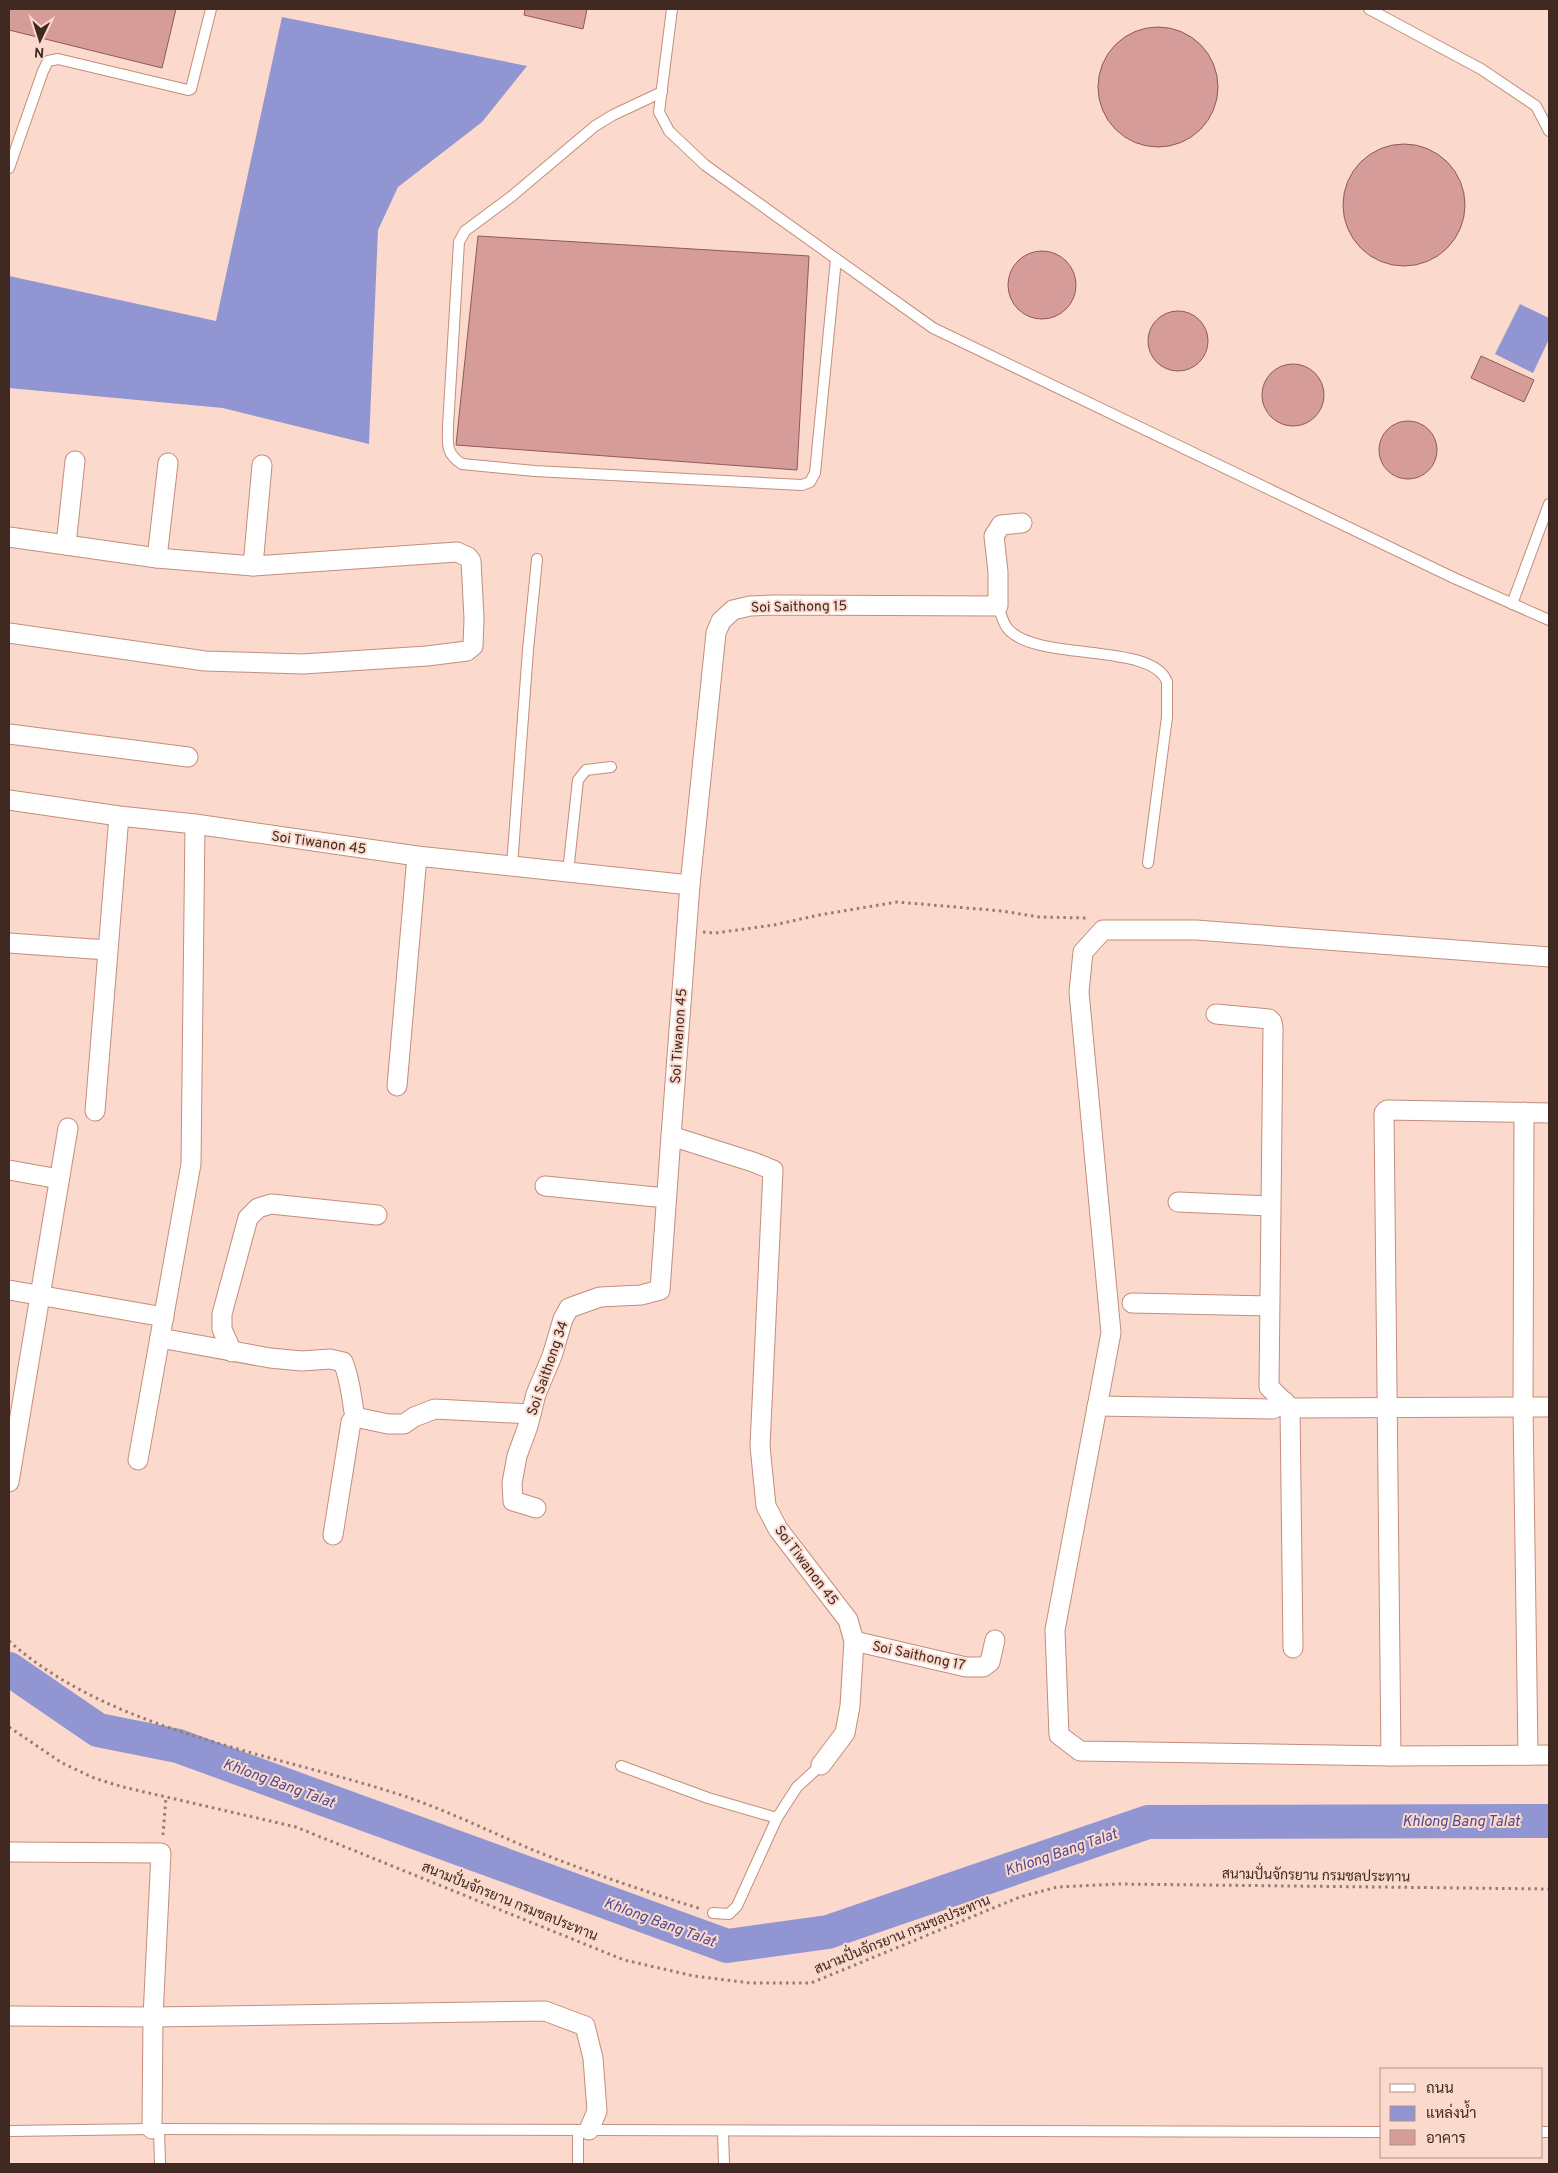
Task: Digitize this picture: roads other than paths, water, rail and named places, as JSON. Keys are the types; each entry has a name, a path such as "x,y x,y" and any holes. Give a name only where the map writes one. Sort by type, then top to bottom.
{"street":[{"path":"66,545 75,461"},
{"path":"156,558 168,462"},
{"path":"253,566 262,465"},
{"path":"998,606 998,572 994,536 1001,526 1022,523"},
{"path":"9,537 156,558 253,566 457,552 468,557 471,561 474,618 473,646 467,651 427,656 302,664 205,660 9,633"},
{"name":"Soi Saithong 15","path":"690,885 716,633 721,621 733,610 774,605 998,606"},
{"path":"9,734 188,757"},
{"name":"Soi Tiwanon 45","path":"9,800 119,816 195,824 417,856 690,885 671,1136 753,1162 772,1170 760,1446 766,1506 778,1529 848,1620 854,1641 850,1706 845,1733 821,1765"},
{"path":"95,1110 119,816"},
{"path":"138,1460 191,1164 195,824"},
{"path":"397,1086 417,856"},
{"path":"1549,957 1196,930 1103,930 1083,952 1078,992 1111,1333 1055,1630 1059,1735 1080,1751 1391,1756 1549,1755"},
{"path":"9,943 107,950"},
{"path":"1216,1014 1264,1018 1272,1022 1268,1306 1269,1387 1287,1405 1293,1648"},
{"path":"1391,1756 1384,1112 1387,1110 1549,1113"},
{"path":"1524,1112 1523,1407 1528,1755"},
{"path":"9,1482 15,1410 40,1296 68,1128"},
{"name":"Soi Saithong 34","path":"536,1508 513,1501 512,1483 517,1456 563,1319 569,1308 600,1297 641,1295 660,1290 671,1136"},
{"path":"9,1170 59,1179"},
{"path":"545,1186 666,1198"},
{"path":"1178,1202 1270,1206"},
{"path":"232,1352 222,1329 222,1314 248,1218 258,1208 271,1204 377,1215"},
{"path":"9,1290 164,1317"},
{"path":"1132,1303 1268,1306"},
{"path":"160,1338 232,1352 302,1361 330,1359 343,1362 350,1379 350,1395 355,1417"},
{"path":"1097,1406 1273,1409 1287,1405 1549,1407"},
{"path":"355,1417 388,1424 404,1424 414,1417 435,1409 531,1414"},
{"path":"333,1536 351,1422 355,1417"},
{"name":"Soi Saithong 17","path":"854,1641 966,1667 983,1667 990,1662 995,1640"},
{"path":"9,1852 161,1853 153,2017 156,2129"},
{"path":"9,2016 153,2017 545,2012 585,2026 593,2058 597,2111 584,2130"}],"lane":[{"path":"9,168 48,60 58,59 188,90 191,89 211,9"},
{"path":"672,9 659,112 669,131 705,165 932,328 1549,620"},
{"path":"1369,9 1482,70 1536,106 1549,131"},
{"path":"662,92 613,115 595,126 512,196 465,231 459,242 448,426 448,449 454,459 462,464 535,471 802,485 810,482 815,473 836,259"},
{"path":"1512,604 1549,504"},
{"path":"512,866 528,650 537,559"},
{"path":"998,606 1008,629 1022,640 1066,650 1150,664 1166,677 1167,716 1148,863"},
{"path":"568,872 578,780 586,770 611,767"},
{"path":"713,1913 729,1914 737,1906 777,1818 797,1787 821,1765"},
{"path":"621,1766 708,1798 777,1818"},
{"path":"156,2129 160,2164"},
{"path":"9,2131 156,2129 723,2132 1380,2132"},
{"path":"578,2164 584,2130"},
{"path":"723,2132 724,2164"}],"water":[{"path":"282,17 527,66 482,122 398,187 378,230 369,444 223,408 9,388 9,276 216,321"},
{"path":"1520,304 1549,318 1549,339 1533,373 1495,354"}],"waterway":[{"name":"Khlong Bang Talat","path":"9,1669 98,1730 178,1746 727,1946 828,1932 1148,1822 1549,1821"}]}
